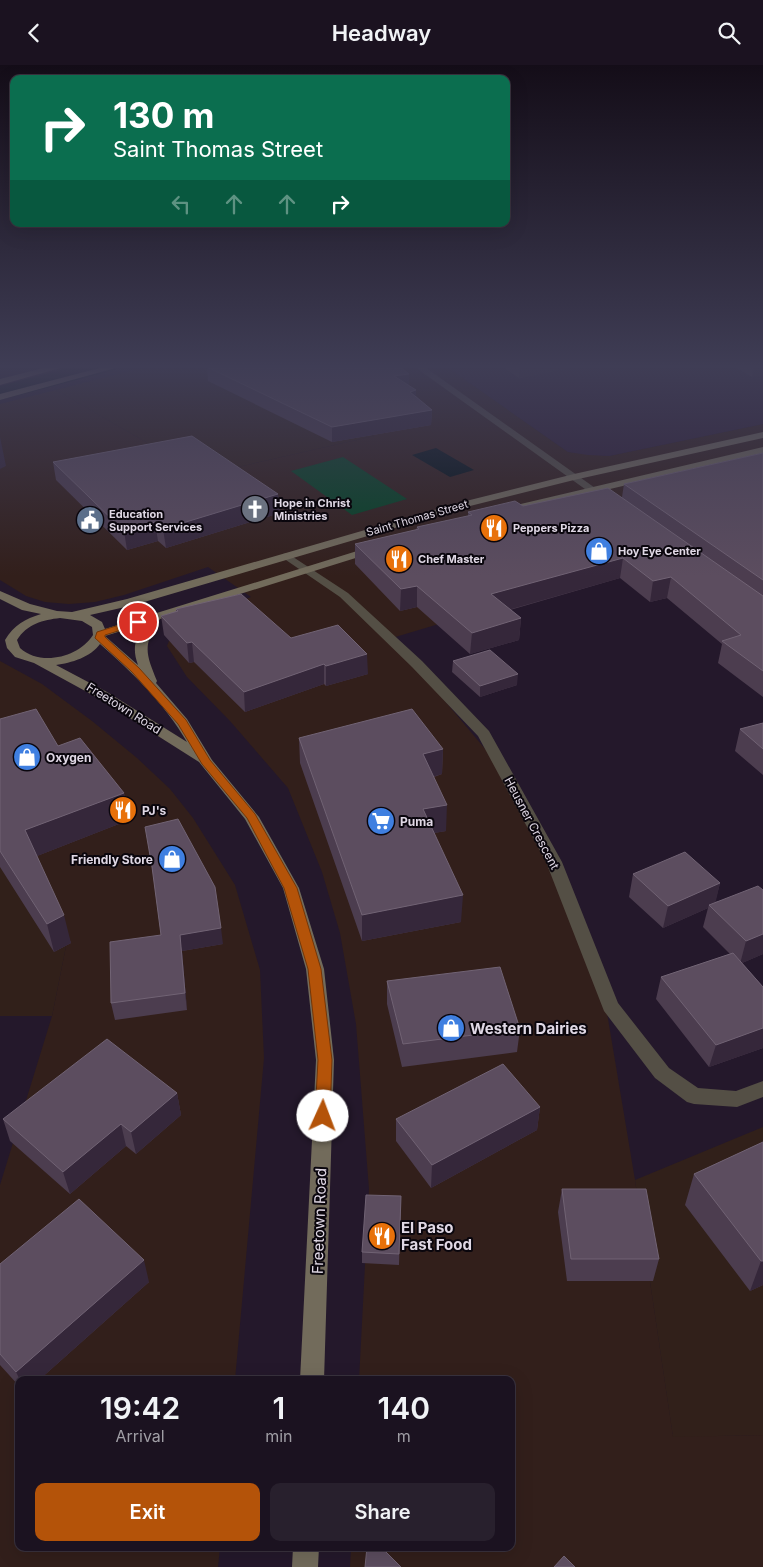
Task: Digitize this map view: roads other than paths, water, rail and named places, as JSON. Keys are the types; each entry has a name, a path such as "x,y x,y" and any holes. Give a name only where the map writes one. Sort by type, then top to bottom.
{"main road":[{"name":"Saint Thomas Street","path":"74,615 130,602 462,505 574,477 763,435"},
{"path":"500,512 763,450"},
{"name":"Saint Thomas Street","path":"100,636 156,616 390,545"},
{"path":"0,595 26,607 74,615"},
{"path":"0,629 11,640 20,628 28,623 60,614"},
{"name":"Freetown Road","path":"74,615 96,623 100,630 100,636 155,690 182,722 206,762 251,817 290,888 315,969 325,1060 312,1376"},
{"path":"155,690 139,651 144,633 156,616"},
{"path":"39,661 56,661 85,652 95,645 100,636"},
{"name":"Freetown Road","path":"11,640 12,647 18,653 78,679 120,703 206,762"},
{"path":"305,1567 306,1551"}],"street":[{"path":"515,435 615,505"},
{"name":"Heusner Crescent","path":"287,556 344,595 363,612 484,734 554,862 610,1006 662,1073 694,1096 737,1099 763,1089"}],"place":[{"name":"Hope in Christ Ministries","path":"255,509"},
{"name":"Education Support Services","path":"90,520"},
{"name":"Peppers Pizza","path":"494,528"},
{"name":"Hoy Eye Center","path":"599,551"},
{"name":"Chef Master","path":"399,559"},
{"name":"Oxygen","path":"27,757"},
{"name":"PJ's","path":"123,810"},
{"name":"Puma","path":"381,821"},
{"name":"Friendly Store","path":"172,859"},
{"name":"Western Dairies","path":"451,1028"},
{"name":"El Paso Fast Food","path":"382,1236"}]}
